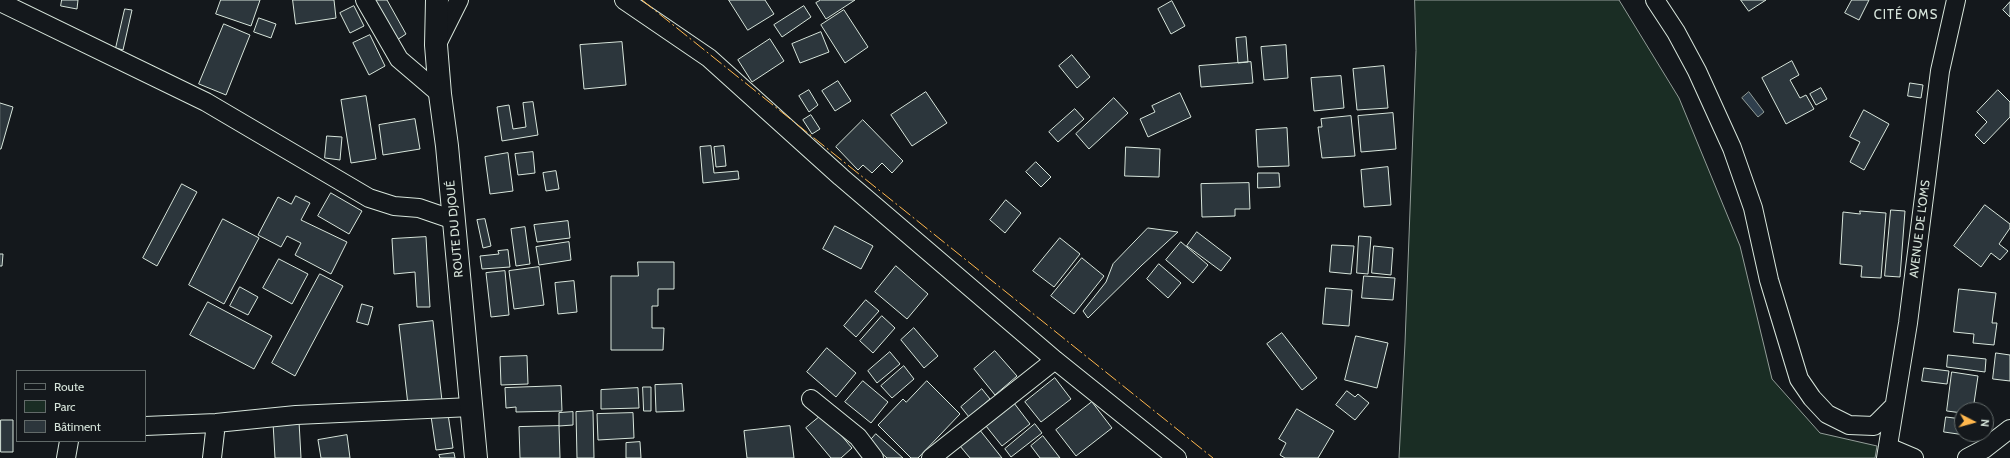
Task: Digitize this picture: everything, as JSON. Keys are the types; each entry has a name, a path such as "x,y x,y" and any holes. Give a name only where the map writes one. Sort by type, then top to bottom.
{"main road":[{"name":"ROUTE DU DJOUÉ","path":"437,0 436,45 440,94 447,146 476,458"}],"street":[{"path":"365,0 399,59 440,94"},
{"path":"436,45 459,0"},
{"path":"624,0 709,58 841,177 1055,360 1177,458"},
{"path":"1655,0 1676,32 1697,71 1732,148 1753,208 1769,280 1799,379 1812,398 1827,414 1849,425 1874,426 1894,406"},
{"name":"AVENUE DE L'OMS","path":"1887,453 1908,323 1940,71 1956,0"},
{"path":"0,2 206,102 369,198 394,206 419,208 454,220"},
{"path":"931,458 1055,360"},
{"path":"811,399 858,437 867,456"},
{"path":"146,426 216,423 296,415 471,407"},
{"path":"212,458 216,423"},
{"path":"1967,458 1984,449 2010,429"},
{"path":"66,458 69,442"},
{"path":"1887,453 1914,458"}],"green space":[{"path":"1415,0 1619,0 1679,98 1740,246 1772,379 1820,433 1877,446 1875,458 1399,458 1416,51"}],"water":[{"path":"1749,92 1764,112 1758,117 1742,98"}],"building":[{"path":"62,0 78,0 77,9 61,6"},
{"path":"221,0 260,0 251,26 216,14"},
{"path":"293,0 334,0 336,18 296,24"},
{"path":"374,0 387,0 406,34 397,40"},
{"path":"729,0 765,0 774,14 748,30"},
{"path":"821,0 855,0 826,19 816,3"},
{"path":"1741,0 1766,0 1749,11"},
{"path":"1852,0 1869,0 1859,20 1845,13"},
{"path":"1172,1 1185,26 1171,34 1158,9"},
{"path":"2010,2 2010,17 2003,10"},
{"path":"354,6 364,26 350,33 340,13"},
{"path":"804,6 811,17 782,37 774,25"},
{"path":"125,9 132,10 123,50 116,48"},
{"path":"844,10 868,47 845,63 821,25"},
{"path":"259,18 276,24 271,38 254,32"},
{"path":"224,24 250,35 226,95 199,84"},
{"path":"821,32 829,52 800,63 792,44"},
{"path":"370,35 385,66 369,75 353,43"},
{"path":"1246,37 1248,62 1238,63 1236,38"},
{"path":"770,39 784,61 752,82 738,60"},
{"path":"622,42 626,85 584,89 580,45"},
{"path":"1286,45 1288,78 1264,80 1261,47"},
{"path":"1072,55 1090,77 1077,88 1059,66"},
{"path":"1792,61 1799,75 1790,80 1800,98 1806,95 1814,109 1786,124 1762,78"},
{"path":"1251,62 1253,83 1201,87 1199,66"},
{"path":"1384,66 1388,108 1357,110 1353,69"},
{"path":"1341,76 1344,108 1314,111 1311,78"},
{"path":"838,81 851,101 835,111 822,91"},
{"path":"1910,83 1923,85 1921,98 1908,96"},
{"path":"1821,88 1827,99 1816,105 1810,94"},
{"path":"809,90 818,105 809,112 799,96"},
{"path":"1998,90 2010,102 2010,117 1984,144 1975,135 1987,122 1977,112"},
{"path":"926,92 947,123 912,146 891,115"},
{"path":"1180,93 1191,117 1148,137 1140,119 1155,112 1152,106"},
{"path":"366,96 376,159 351,163 341,100"},
{"path":"1114,98 1128,113 1089,149 1076,134"},
{"path":"533,102 538,135 502,141 497,107 509,105 513,129 526,127 523,103"},
{"path":"0,103 13,107 1,149 0,149"},
{"path":"1075,109 1084,119 1058,142 1049,132"},
{"path":"1864,110 1889,124 1864,170 1850,162 1860,142 1850,137"},
{"path":"1393,113 1396,149 1361,152 1358,116"},
{"path":"811,115 820,129 812,134 803,120"},
{"path":"1351,116 1355,156 1322,158 1318,127 1322,127 1321,119"},
{"path":"415,119 420,149 383,155 379,125"},
{"path":"863,120 903,161 892,173 882,163 872,173 863,165 858,170 836,147"},
{"path":"1287,128 1289,166 1258,167 1256,130"},
{"path":"327,136 342,137 340,160 325,158"},
{"path":"711,146 714,173 738,171 739,179 703,183 700,147"},
{"path":"724,146 726,166 716,167 714,147"},
{"path":"1126,147 1160,149 1159,177 1125,176"},
{"path":"533,152 535,173 518,175 515,154"},
{"path":"508,153 513,191 490,194 485,157"},
{"path":"1036,162 1051,177 1041,187 1026,172"},
{"path":"1388,167 1391,205 1364,207 1361,170"},
{"path":"556,171 559,189 546,191 543,173"},
{"path":"1258,173 1279,173 1280,187 1258,188"},
{"path":"1249,183 1250,209 1235,209 1235,216 1202,217 1201,184"},
{"path":"182,184 197,192 157,266 143,258"},
{"path":"331,193 362,211 349,234 318,216"},
{"path":"296,196 310,203 301,220 347,242 331,274 295,255 301,243 287,236 281,247 258,235 278,197 291,204"},
{"path":"1006,200 1021,213 1005,233 990,220"},
{"path":"1985,205 2010,224 2010,228 1999,244 2008,251 2000,260 1991,253 1981,267 1954,246"},
{"path":"1891,210 1905,211 1900,277 1885,276"},
{"path":"1860,211 1886,213 1881,278 1861,277 1862,266 1840,264 1843,212 1860,214"},
{"path":"223,219 259,238 224,304 189,285"},
{"path":"485,219 491,246 483,248 477,220"},
{"path":"568,221 570,238 537,242 534,225"},
{"path":"835,226 873,246 861,269 823,249"},
{"path":"525,227 530,264 516,266 511,229"},
{"path":"1148,228 1178,232 1088,318 1083,311 1106,282 1113,264"},
{"path":"1197,232 1231,258 1221,271 1187,246"},
{"path":"1359,236 1371,237 1368,274 1357,273"},
{"path":"426,237 430,307 417,307 415,272 394,274 392,239"},
{"path":"1060,238 1080,254 1054,287 1033,271"},
{"path":"569,242 571,260 539,265 536,247"},
{"path":"1181,242 1208,265 1193,283 1166,260"},
{"path":"1332,245 1354,246 1351,274 1330,272"},
{"path":"1374,246 1393,248 1391,275 1372,273"},
{"path":"508,250 510,267 482,269 480,256 499,254 498,251"},
{"path":"0,254 3,254 2,266 0,266"},
{"path":"1082,258 1104,276 1074,314 1051,296"},
{"path":"279,259 308,274 292,304 263,288"},
{"path":"638,262 674,262 674,289 658,289 658,306 652,306 652,328 664,328 663,350 611,350 611,276 638,276"},
{"path":"1159,264 1181,283 1168,298 1147,279"},
{"path":"896,266 928,294 907,319 875,292"},
{"path":"539,267 544,305 514,309 509,271"},
{"path":"505,271 509,315 491,317 486,273"},
{"path":"320,274 343,286 295,376 272,363"},
{"path":"1364,276 1395,278 1393,300 1362,298"},
{"path":"574,281 577,312 558,314 555,283"},
{"path":"240,287 258,297 248,315 230,306"},
{"path":"1326,288 1352,290 1349,326 1323,324"},
{"path":"1959,289 1996,293 1992,323 1997,323 1994,345 1973,343 1974,334 1954,332"},
{"path":"866,300 879,311 856,337 844,326"},
{"path":"208,302 272,336 254,369 190,335"},
{"path":"362,304 373,307 368,325 357,322"},
{"path":"882,316 895,328 873,353 860,341"},
{"path":"433,321 442,401 408,405 399,325"},
{"path":"914,328 938,356 924,368 901,340"},
{"path":"1282,333 1317,378 1302,390 1267,344"},
{"path":"1356,336 1388,343 1377,388 1345,380"},
{"path":"827,348 856,373 836,397 807,372"},
{"path":"995,351 1017,376 995,395 974,369"},
{"path":"890,352 900,364 877,383 868,371"},
{"path":"1996,353 2010,355 2010,381 1993,379"},
{"path":"1948,355 1986,359 1985,372 1947,367"},
{"path":"527,356 528,384 501,385 500,357"},
{"path":"904,366 914,379 892,398 881,386"},
{"path":"1924,368 1949,371 1947,384 1922,381"},
{"path":"1952,372 1978,376 1974,402 1954,402 1954,412 1947,411"},
{"path":"1055,378 1071,399 1041,422 1025,402"},
{"path":"863,381 888,402 871,423 845,402"},
{"path":"927,381 960,414 918,458 911,458 878,425 903,399 906,402"},
{"path":"682,384 684,411 656,412 655,385"},
{"path":"561,386 562,411 516,412 516,407 506,408 505,388"},
{"path":"643,387 651,387 651,411 644,411"},
{"path":"638,388 639,408 601,409 601,390"},
{"path":"982,389 990,399 969,417 961,407"},
{"path":"1347,391 1355,397 1358,394 1369,403 1355,420 1336,405"},
{"path":"1092,402 1112,428 1076,456 1056,430"},
{"path":"1014,403 1030,424 1002,446 986,426"},
{"path":"1297,409 1334,431 1318,458 1285,458 1280,455 1286,443 1279,439"},
{"path":"593,411 594,458 577,458 576,412"},
{"path":"573,412 573,425 559,426 559,413"},
{"path":"633,413 634,438 598,440 597,414"},
{"path":"448,414 453,448 436,450 431,416"},
{"path":"823,414 852,448 841,458 831,458 806,428"},
{"path":"1946,417 1954,418 1954,433 1944,432"},
{"path":"1,420 13,420 13,452 1,452"},
{"path":"299,421 301,458 275,458 273,422"},
{"path":"1035,424 1042,433 1011,457 1005,449"},
{"path":"559,426 560,458 520,458 519,427"},
{"path":"790,426 794,458 747,458 744,431"},
{"path":"979,429 1002,458 970,458 960,446"},
{"path":"876,434 903,458 887,458 869,442"},
{"path":"347,435 350,458 321,458 318,440"},
{"path":"1043,436 1060,458 1040,458 1031,446"},
{"path":"640,442 641,458 626,458 626,443"},
{"path":"454,453 455,458 440,458 439,455"}],"power":[{"path":"642,0 1213,458"}],"district":[{"name":"CITÉ OMS","path":"1906,15"}]}
